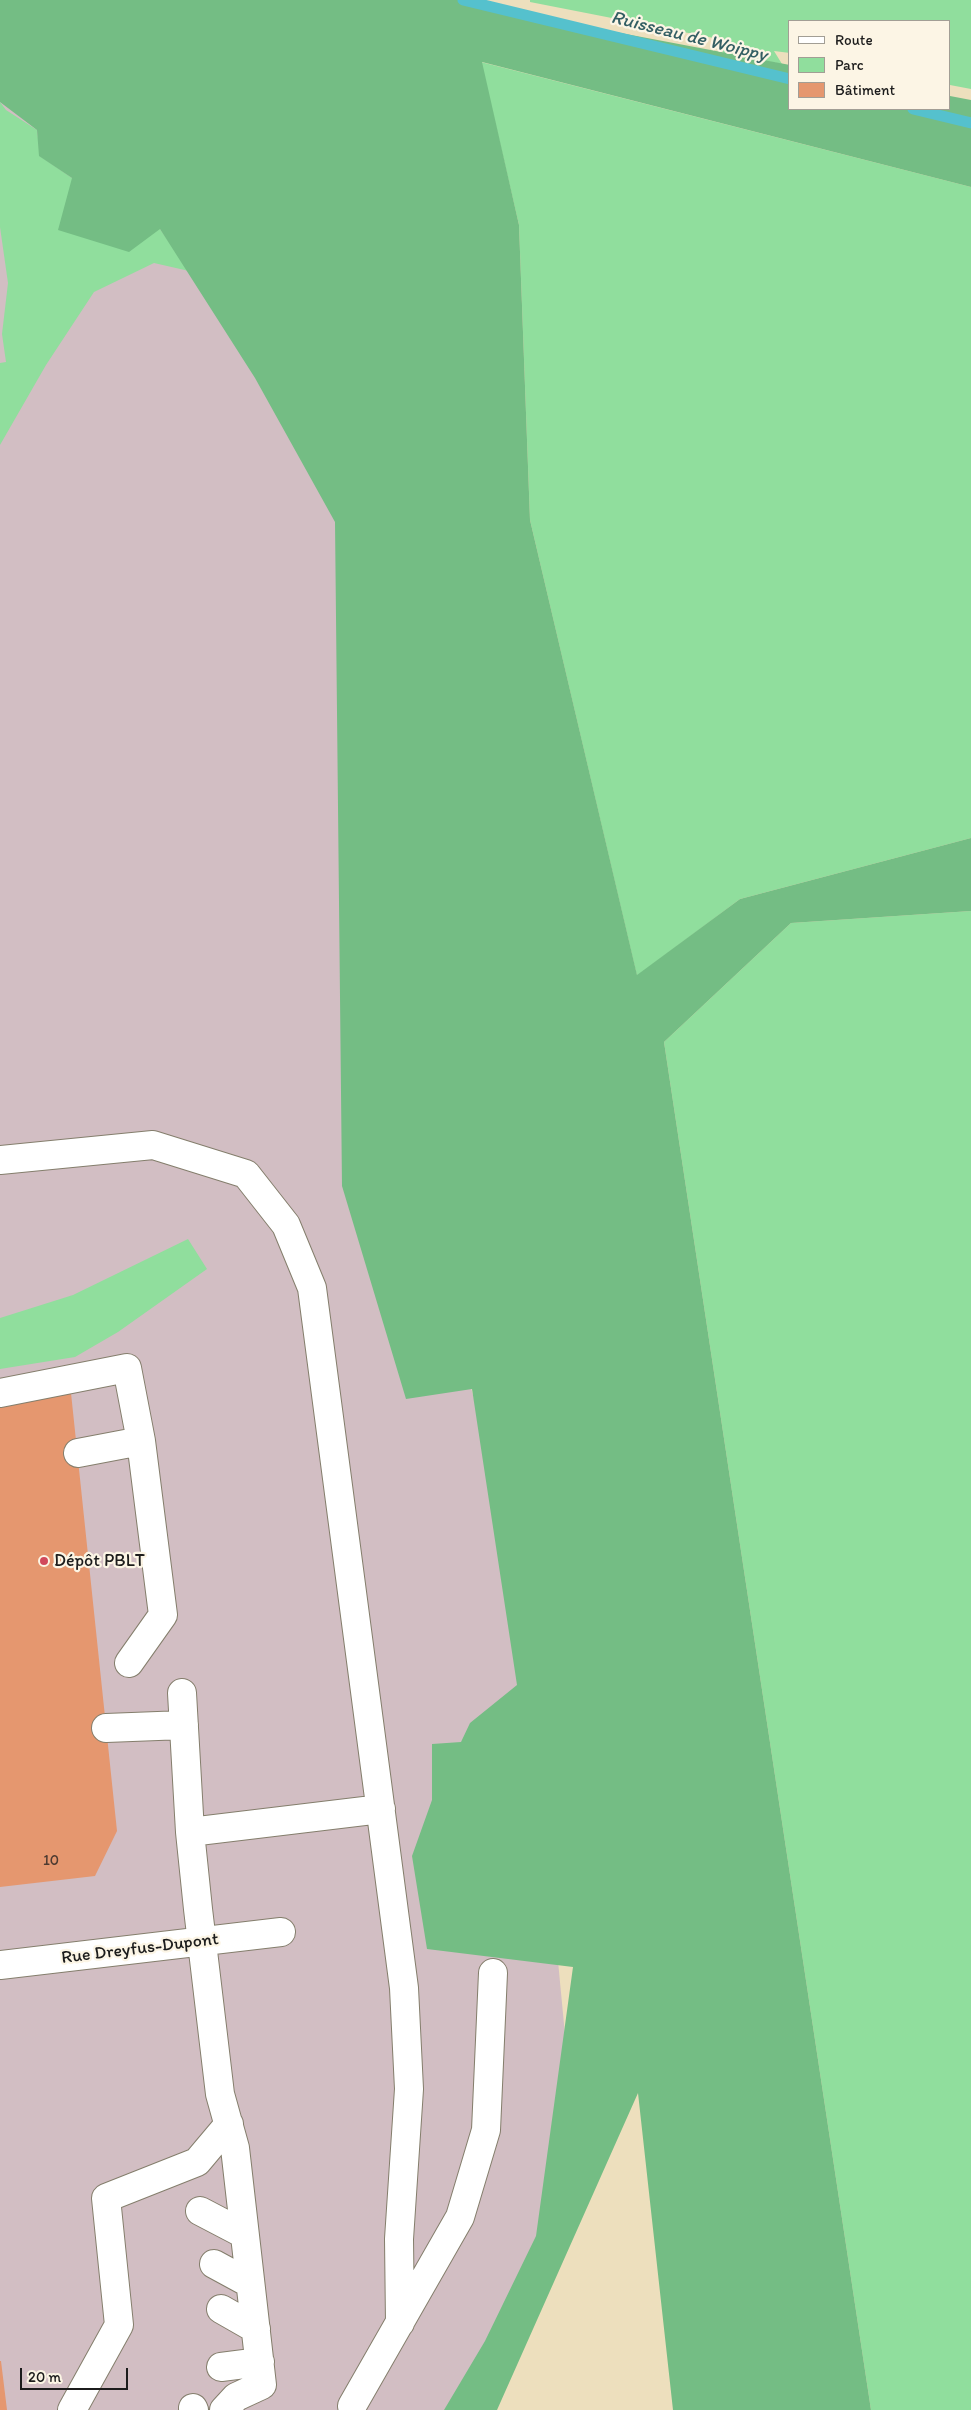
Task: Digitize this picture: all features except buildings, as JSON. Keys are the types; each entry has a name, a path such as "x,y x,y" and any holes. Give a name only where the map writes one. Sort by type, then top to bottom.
{"street":[{"path":"0,1160 153,1145 246,1174 286,1225 312,1288 404,1988 409,2089 399,2239 400,2323"},
{"path":"0,1393 127,1368 141,1441 163,1615 129,1663"},
{"path":"78,1453 141,1441"},
{"path":"182,1693 190,1832 202,1941 220,2094 235,2148 262,2385 236,2396 224,2410"},
{"path":"106,1728 184,1724"},
{"path":"190,1832 381,1809"},
{"name":"Rue Dreyfus-Dupont","path":"0,1965 280,1932"},
{"path":"352,2406 460,2217 486,2130 493,1973"},
{"path":"72,2410 119,2325 106,2198 197,2162 228,2124"},
{"path":"200,2211 244,2234"},
{"path":"214,2264 249,2283"},
{"path":"221,2309 256,2329"},
{"path":"221,2366 260,2362"}],"shaded area":[{"path":"0,0 294,0 378,1033 522,1582 575,2140 481,2410 0,2410"}],"green space":[{"path":"0,0 480,0 520,14 788,65 788,110 951,110 951,96 971,100 971,187 482,62 519,225 530,520 637,975 740,899 971,838 971,911 791,923 664,1042 871,2410 673,2410 638,2093 497,2410 444,2410 485,2341 536,2236 573,1967 427,1949 412,1856 432,1800 432,1744 461,1742 470,1723 517,1685 472,1389 406,1399 342,1186 335,522 255,378 160,229 129,252 58,230 72,178 39,156 37,130 0,102"},
{"path":"530,0 971,0 971,89 951,85 951,20 788,20 788,53 774,51 782,64 723,53 719,39 530,2"},
{"path":"481,62 971,187 971,838 740,899 637,976 530,520 519,225"},
{"path":"0,102 6,110 37,130 40,156 72,178 160,229 189,271 154,263 94,292 46,365 0,445 0,363 6,362 2,334 8,283 0,227"},
{"path":"971,911 971,2410 871,2410 664,1042 791,923"},
{"path":"188,1239 207,1269 118,1332 75,1357 0,1369 0,1318 73,1295"}],"waterway":[{"name":"Ruisseau de Woippy","path":"463,0 788,79"},
{"name":"Ruisseau de Woippy","path":"917,110 971,123"}],"place":[{"name":"Dépôt PBLT","path":"44,1561"}]}
